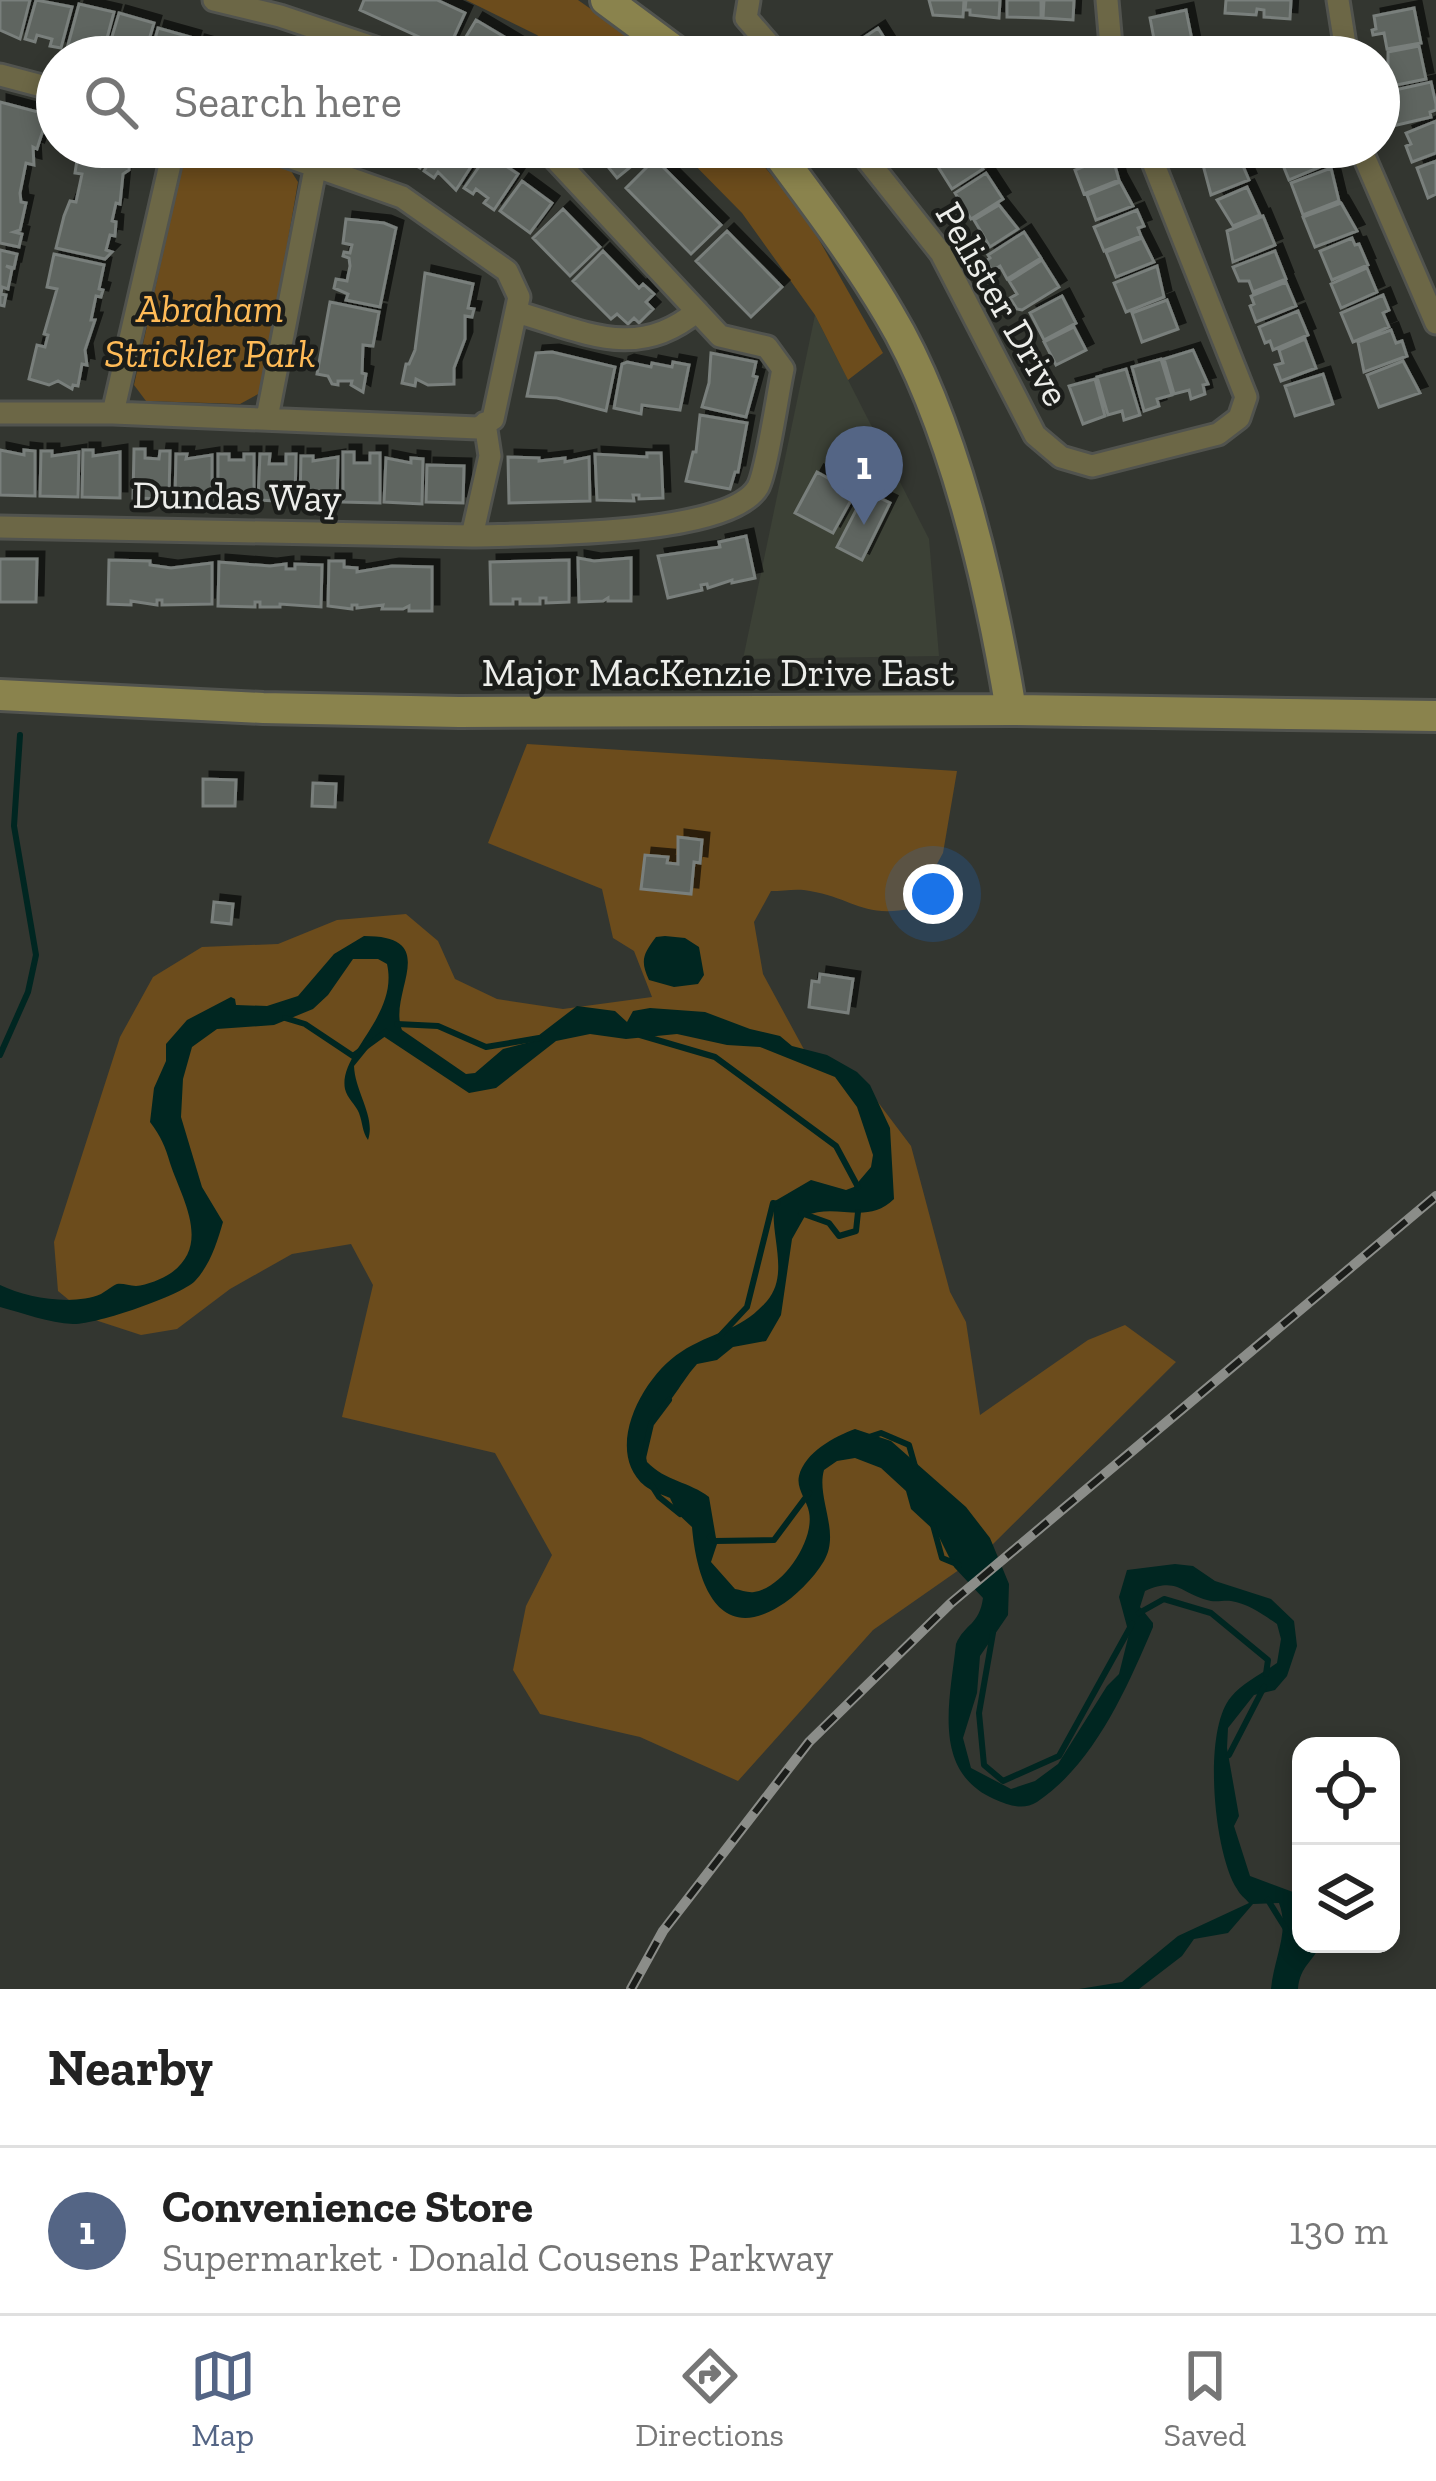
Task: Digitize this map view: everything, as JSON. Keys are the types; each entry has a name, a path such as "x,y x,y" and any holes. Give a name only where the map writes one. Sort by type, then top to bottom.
{"main road":[{"path":"605,0 654,36"},
{"path":"788,168 891,315 919,375 975,536 1011,710"},
{"name":"Major MacKenzie Drive East","path":"0,695 437,712 1011,710 1436,716"}],"street":[{"path":"214,0 340,36"},
{"path":"749,0 746,18 762,36"},
{"path":"1107,0 1110,36"},
{"path":"1338,0 1344,36"},
{"path":"0,75 36,84"},
{"path":"113,413 169,168"},
{"path":"267,418 315,168"},
{"path":"0,412 478,428 485,423 498,409 518,288 507,271 402,197 326,168"},
{"name":"Dundas Way","path":"0,527 472,536 623,531 736,509 759,486 783,369 767,347 720,336 564,168"},
{"name":"Pelister Drive","path":"873,168 940,253 1035,435 1061,457 1092,466 1218,434 1239,418 1246,397 1155,168"},
{"path":"1369,168 1436,323"},
{"path":"516,312 618,339 663,335 697,311"},
{"path":"472,536 490,456 485,423"}],"shaded area":[{"path":"815,315 929,539 939,656 743,659"}],"green space":[{"path":"466,0 578,0 629,36 538,36"},
{"name":"Abraham Strickler Park","path":"181,168 289,168 298,182 262,392 240,404 146,401 134,385"},
{"path":"698,168 766,168 805,215 883,353 848,380 815,315 742,213"},
{"path":"527,744 957,771 943,853 913,908 882,911 805,890 771,891 754,922 763,974 807,1055 871,1093 911,1146 950,1292 966,1322 980,1415 1088,1340 1125,1325 1176,1362 986,1551 873,1630 738,1781 640,1737 540,1714 513,1670 526,1606 552,1555 495,1453 342,1417 373,1285 351,1244 292,1254 230,1289 177,1329 141,1335 92,1319 58,1291 54,1242 120,1037 153,977 202,947 278,944 337,920 406,914 438,941 455,979 497,999 563,1009 652,997 634,951 613,938 602,889 488,843"}],"water":[{"path":"364,936 402,945 407,969 399,1015 402,1030 466,1074 475,1073 503,1049 530,1042 577,1006 615,1011 627,1022 633,1011 650,1008 705,1012 827,1055 870,1085 890,1128 894,1199 873,1211 805,1216 792,1239 781,1315 766,1341 733,1347 717,1360 697,1364 651,1426 647,1462 709,1497 717,1544 711,1562 735,1589 747,1592 776,1582 802,1549 810,1523 798,1481 802,1467 830,1441 855,1429 891,1441 966,1507 990,1538 1009,1584 1008,1615 980,1656 977,1693 963,1738 971,1768 1011,1789 1035,1781 1058,1764 1119,1674 1129,1634 1119,1597 1127,1570 1193,1566 1215,1581 1271,1599 1294,1621 1297,1646 1287,1676 1275,1690 1254,1695 1228,1728 1227,1748 1239,1816 1234,1826 1250,1876 1292,1892 1292,1953 1315,1953 1301,1974 1298,1989 1271,1989 1282,1935 1279,1903 1253,1904 1228,1933 1194,1939 1182,1956 1139,1989 1079,1989 1122,1982 1178,1936 1249,1903 1237,1889 1222,1849 1214,1793 1216,1736 1231,1697 1277,1663 1281,1639 1277,1624 1244,1604 1211,1601 1173,1586 1145,1591 1140,1607 1153,1627 1107,1723 1057,1786 1032,1805 1010,1805 974,1787 961,1771 949,1732 956,1644 978,1614 983,1598 954,1567 937,1533 911,1509 906,1491 881,1468 855,1458 837,1461 824,1470 830,1538 824,1561 778,1607 739,1617 724,1611 704,1583 692,1527 670,1498 648,1488 633,1471 628,1434 633,1414 654,1378 681,1352 747,1319 774,1290 778,1265 775,1201 811,1180 846,1190 871,1167 873,1155 857,1107 835,1077 760,1047 677,1034 626,1039 590,1034 556,1041 496,1088 469,1093 380,1034 354,1066 369,1122 368,1140 346,1092 345,1076 385,1001 387,964 378,959 353,959 313,1009 274,1025 217,1029 192,1047 183,1079 181,1117 202,1187 223,1222 209,1261 195,1281 156,1301 84,1323 55,1322 0,1307 0,1285 36,1297 90,1298 117,1284 154,1281 183,1261 190,1248 190,1220 150,1122 166,1044 187,1020 231,997 236,1005 267,1006 298,996 334,954"},
{"path":"656,937 685,938 699,947 704,975 698,984 674,987 649,980 646,953"}],"building":[{"path":"0,0 30,0 20,39 0,30"},
{"path":"36,0 72,7 64,36 37,35 35,42 25,39"},
{"path":"364,0 437,0 465,13 454,36 417,36 360,10"},
{"path":"929,0 964,0 963,17 933,15"},
{"path":"966,0 1000,0 999,18 970,15"},
{"path":"1007,0 1041,0 1041,18 1007,17"},
{"path":"1044,0 1074,0 1073,20 1043,18"},
{"path":"1226,0 1291,0 1290,19 1264,17 1264,10 1257,9 1256,15 1225,13"},
{"path":"79,4 114,12 108,36 70,36"},
{"path":"1414,8 1421,43 1400,47 1400,36 1373,35 1374,16"},
{"path":"1186,10 1191,36 1153,36 1150,18"},
{"path":"119,13 154,23 150,36 112,36"},
{"path":"476,20 503,36 466,36"},
{"path":"158,28 187,36 156,36"},
{"path":"1419,46 1426,79 1400,84 1400,50"},
{"path":"1431,82 1436,110 1430,112 1431,117 1400,124 1400,89"},
{"path":"0,102 36,111 36,148 34,165 26,163 20,193 21,202 26,203 20,230 14,232 22,234 19,247 0,243"},
{"path":"1436,121 1436,153 1412,162 1406,133"},
{"path":"1436,161 1436,194 1428,198 1417,168"},
{"path":"76,168 129,168 123,174 120,204 116,203 112,221 116,222 115,236 110,235 106,250 112,252 105,259 56,248 70,201 76,202 82,174 75,173"},
{"path":"470,168 456,190 438,172 434,178 424,171"},
{"path":"478,168 509,168 518,174 494,210 476,189 473,194 464,188"},
{"path":"609,168 629,168 617,178"},
{"path":"646,168 664,168 721,225 691,254 626,188"},
{"path":"939,168 982,168 983,169 952,189"},
{"path":"1116,168 1119,180 1084,194 1075,170"},
{"path":"1204,168 1244,168 1249,180 1211,195"},
{"path":"1284,168 1318,168 1289,180"},
{"path":"1331,168 1339,201 1303,215 1291,183"},
{"path":"986,173 1003,199 971,219 955,193"},
{"path":"522,181 552,203 530,233 500,211"},
{"path":"1120,182 1133,206 1096,220 1087,195"},
{"path":"1247,187 1260,215 1233,226 1217,200"},
{"path":"1341,203 1357,231 1315,247 1303,217"},
{"path":"999,205 1018,229 990,247 974,220"},
{"path":"563,209 600,247 570,276 533,238"},
{"path":"1137,210 1144,226 1138,228 1141,236 1104,251 1094,227"},
{"path":"1263,216 1275,245 1233,262 1227,231"},
{"path":"346,219 396,228 380,307 346,300 348,294 334,288 336,279 347,281 350,266 349,258 343,256 352,245 343,243"},
{"path":"727,231 782,287 751,317 696,261"},
{"path":"1024,232 1041,258 1007,279 1000,266 992,271 988,255"},
{"path":"1142,238 1154,262 1116,277 1106,252"},
{"path":"1352,238 1368,265 1332,280 1320,251"},
{"path":"0,250 17,254 14,268 6,266 12,269 8,289 2,287 4,306 0,305"},
{"path":"603,251 639,288 643,284 654,294 646,302 653,309 639,323 634,318 628,324 617,314 611,319 573,281"},
{"path":"1275,251 1286,279 1253,292 1249,281 1239,281 1233,267"},
{"path":"54,254 104,265 99,289 103,290 101,297 96,296 91,320 95,320 85,350 87,365 82,364 78,386 72,389 58,381 49,385 29,379 37,345 45,347 48,335 44,334 57,289 47,287"},
{"path":"1042,260 1059,287 1017,309 1010,298 1017,294 1009,281"},
{"path":"1157,266 1164,297 1126,312 1114,283"},
{"path":"1367,268 1377,292 1341,308 1331,284"},
{"path":"425,273 473,284 468,308 474,309 472,317 465,316 465,339 454,368 454,384 428,385 416,379 415,386 402,383 415,350"},
{"path":"1286,282 1296,306 1256,322 1251,296"},
{"path":"1383,295 1389,327 1353,342 1341,313"},
{"path":"1062,296 1076,323 1044,340 1030,313"},
{"path":"1167,300 1178,329 1142,342 1132,313"},
{"path":"330,302 379,312 373,346 363,345 363,392 352,381 332,384 328,376 317,374"},
{"path":"1298,311 1308,335 1273,350 1259,327"},
{"path":"1074,327 1086,350 1056,365 1044,342"},
{"path":"1391,330 1396,343 1402,341 1407,356 1364,372 1358,342"},
{"path":"1305,339 1316,368 1281,381 1275,365 1283,363 1279,350"},
{"path":"1193,350 1208,384 1203,385 1205,394 1191,399 1189,390 1174,394 1164,359"},
{"path":"552,352 615,367 606,411 557,398 527,396 536,353"},
{"path":"711,353 756,362 753,376 757,377 746,417 702,407"},
{"path":"1161,359 1172,395 1157,399 1159,406 1144,411 1132,367"},
{"path":"1403,361 1420,393 1379,407 1367,375"},
{"path":"652,363 689,365 680,410 642,405 641,414 614,408 622,364 651,367"},
{"path":"1126,369 1140,415 1124,420 1122,411 1108,415 1097,377"},
{"path":"1323,374 1333,404 1295,416 1285,386"},
{"path":"1095,379 1105,416 1083,424 1069,386"},
{"path":"700,415 747,423 730,489 686,481 696,452"},
{"path":"134,449 145,449 145,458 159,459 160,451 170,451 169,499 133,498"},
{"path":"0,450 24,455 24,450 35,451 35,496 0,495"},
{"path":"83,450 93,450 93,456 120,452 120,498 82,497"},
{"path":"41,451 52,451 52,456 79,452 78,497 40,496"},
{"path":"343,452 354,452 354,463 370,463 370,453 380,453 380,503 343,502"},
{"path":"647,453 661,453 663,498 633,495 634,501 597,500 595,454 647,457"},
{"path":"176,454 187,454 186,459 212,455 212,499 175,498"},
{"path":"218,454 244,460 244,454 254,454 254,500 218,500"},
{"path":"260,454 270,454 269,464 286,464 286,454 296,454 295,502 258,500"},
{"path":"301,456 313,456 313,461 338,457 337,502 300,501"},
{"path":"508,457 565,458 565,462 589,457 590,501 509,503"},
{"path":"386,458 411,463 411,458 423,459 422,504 384,502"},
{"path":"427,465 464,466 463,503 426,502"},
{"path":"817,472 855,493 833,533 795,513"},
{"path":"866,491 890,503 862,560 837,547"},
{"path":"746,536 755,578 708,588 701,585 702,590 668,598 658,556 720,547 719,542"},
{"path":"578,558 631,558 631,601 579,602"},
{"path":"0,559 37,559 36,602 0,602"},
{"path":"109,560 150,561 150,565 171,568 212,563 212,604 162,605 157,600 157,605 108,604"},
{"path":"569,560 569,602 546,603 546,598 540,598 540,604 520,604 520,599 513,599 513,604 491,604 490,562"},
{"path":"329,561 344,561 344,567 357,568 357,572 392,566 432,567 432,611 409,611 409,606 328,606"},
{"path":"219,562 286,564 286,569 295,569 295,564 322,565 321,607 260,607 260,602 255,607 218,606"},
{"path":"203,779 236,780 235,806 203,806"},
{"path":"313,783 336,784 335,807 312,806"},
{"path":"678,837 702,840 691,894 641,889 645,855 668,857 667,863 678,864"},
{"path":"214,902 233,904 231,924 212,922"},
{"path":"820,974 853,979 848,1013 809,1007 812,981 819,982"}],"waterway":[{"path":"0,1055 28,992 36,955 14,826 20,735"},
{"path":"285,1018 305,1024 353,1056 386,1032"},
{"path":"397,1024 438,1026 486,1047 539,1038"},
{"path":"640,1035 715,1057 836,1146 858,1187"},
{"path":"718,1338 747,1307 773,1203 778,1204"},
{"path":"801,1213 829,1223 839,1236 856,1231 858,1212"},
{"path":"643,1458 651,1424 669,1400"},
{"path":"869,1437 881,1433 909,1445 915,1466"},
{"path":"652,1486 680,1514"},
{"path":"710,1537 715,1541 774,1540 809,1493"},
{"path":"933,1525 942,1558 959,1565"},
{"path":"1139,1613 1164,1599 1211,1613 1268,1660 1266,1674"},
{"path":"993,1633 979,1713 984,1765 1003,1781 1059,1756 1132,1624"},
{"path":"1229,1755 1264,1687"},
{"path":"1268,1900 1286,1929"}],"railway":[{"path":"631,1989 663,1931 809,1742 951,1603 1436,1196"}],"place":[{"name":"Convenience Store","path":"864,525"}]}
